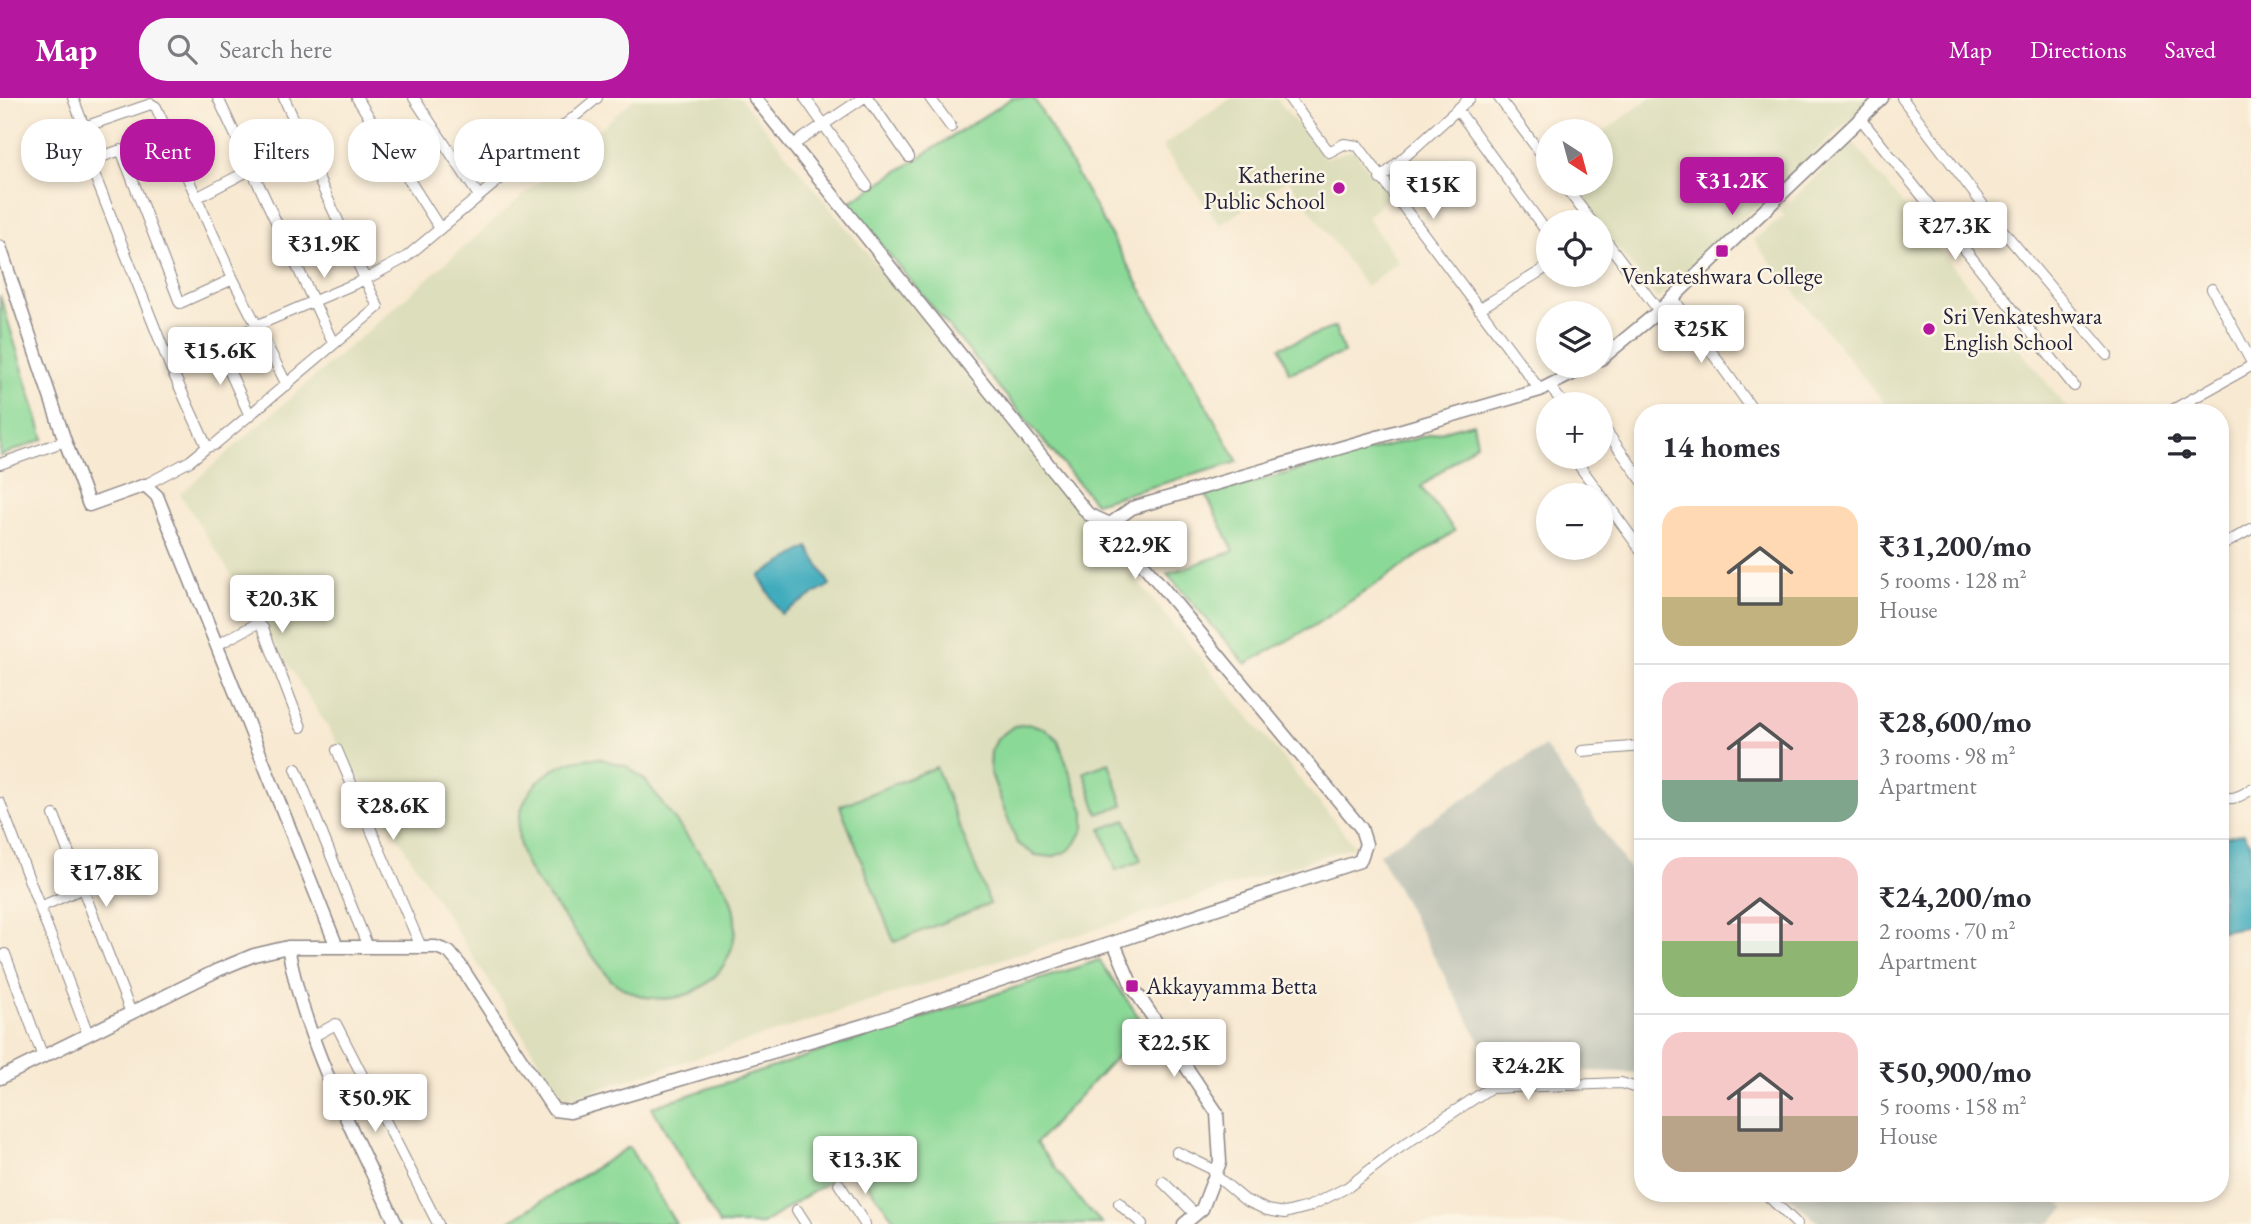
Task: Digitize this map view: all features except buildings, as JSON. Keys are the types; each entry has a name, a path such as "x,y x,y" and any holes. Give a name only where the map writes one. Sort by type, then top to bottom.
{"main road":[{"path":"0,1078 218,970 254,955 288,947 436,947 449,952 460,965 554,1110 570,1112 864,1025 1360,861 1366,844 1361,828 1110,524 1088,514 755,98"},
{"path":"1613,349 1673,298 1882,98"},
{"path":"0,247 89,505 145,485 157,496 337,947"},
{"path":"1110,524 1132,508 1545,388 1565,378"},
{"path":"1114,943 1132,985 1217,1113 1220,1162 1202,1209 1184,1224"},
{"path":"288,947 294,983 333,1090 396,1224"}],"street":[{"path":"73,98 84,127 150,101 156,107 233,279 287,385"},
{"path":"218,98 229,122"},
{"path":"284,98 294,119"},
{"path":"356,98 439,227"},
{"path":"415,98 479,196"},
{"path":"170,366 313,300 366,279 405,257 597,98"},
{"path":"805,98 867,187"},
{"path":"793,145 865,98 909,157"},
{"path":"930,98 951,127"},
{"path":"1289,98 1328,151 1344,144 1358,146 1479,309 1550,392"},
{"path":"1380,178 1470,98"},
{"path":"1499,98 1536,147"},
{"path":"1902,98 1999,226 2107,355"},
{"path":"1457,109 1536,217"},
{"path":"1860,118 2074,386"},
{"path":"207,447 170,366 89,161 121,150 180,303 233,279"},
{"path":"196,198 229,181"},
{"path":"257,182 333,343"},
{"path":"145,485 214,445 378,307 320,182"},
{"path":"1572,196 1583,210"},
{"path":"1613,250 1659,311"},
{"path":"1479,309 1536,274"},
{"path":"2182,404 2251,364 2212,289"},
{"path":"1673,298 1749,404"},
{"path":"218,346 250,416"},
{"path":"0,464 65,441"},
{"path":"1613,441 1634,470"},
{"path":"1582,469 1634,541"},
{"path":"2229,541 2251,529"},
{"path":"216,645 258,623 263,628 301,727"},
{"path":"1582,751 1634,747"},
{"path":"337,750 421,947"},
{"path":"296,769 368,947"},
{"path":"2229,798 2242,796 2251,789"},
{"path":"0,803 88,1034"},
{"path":"54,815 131,1013"},
{"path":"40,907 81,889"},
{"path":"5,954 43,1057"},
{"path":"314,1036 336,1024 438,1224"},
{"path":"1177,1152 1216,1173 1245,1200 1267,1210 1285,1213 1308,1207 1348,1187 1396,1150 1490,1088 1621,1083 1634,1087"},
{"path":"1163,1182 1195,1214"},
{"path":"839,1184 865,1224"},
{"path":"1774,1202 1797,1224"},
{"path":"1119,1203 1142,1224"},
{"path":"797,1210 806,1224"}],"shaded area":[{"path":"635,98 740,98 1355,846 564,1100 180,494 538,182 604,182 604,125"},
{"name":"Katherine Public School","path":"1232,98 1276,98 1325,158 1354,150 1390,197 1367,217 1399,262 1366,287 1288,179 1220,225 1162,146"},
{"path":"1650,98 1874,98 1657,299 1613,242 1613,210 1588,210 1576,196 1614,196 1614,124"},
{"path":"1853,142 2064,404 1886,404 1753,240 1784,216 1780,211"},
{"path":"1545,746 1634,876 1634,1073 1494,1068 1379,854"},
{"path":"1795,1202 2059,1202 2066,1208 2049,1224 1820,1224"}],"green space":[{"path":"1012,98 1034,98 1238,462 1095,503 847,204"},
{"path":"0,295 44,439 0,456"},
{"path":"1335,327 1344,353 1289,373 1280,347"},
{"path":"1473,423 1477,443 1421,487 1455,531 1315,625 1246,664 1167,574 1234,551 1206,495"},
{"path":"1031,724 1046,729 1058,740 1084,812 1084,828 1076,843 1068,851 1052,857 1035,855 1017,843 990,771 991,751 998,738 1014,726"},
{"path":"598,758 628,767 645,780 727,890 735,918 733,944 723,966 707,983 686,995 662,999 636,994 611,980 534,878 523,857 519,836 520,816 527,797 538,781 554,769 574,761"},
{"path":"1109,763 1123,805 1098,814 1084,772"},
{"path":"936,767 990,904 894,942 840,806"},
{"path":"1126,820 1141,861 1116,870 1101,829"},
{"path":"1099,960 1145,1026 1036,1143 1084,1205 1103,1224 898,1224 853,1166 762,1224 719,1224 652,1107"},
{"path":"629,1147 676,1224 505,1224"}],"water":[{"path":"808,547 830,585 781,614 759,576"},
{"path":"2244,833 2251,844 2251,926 2229,930 2229,836"}],"place":[{"name":"Katherine Public School","path":"1339,188"},
{"name":"Venkateshwara College","path":"1722,251"},
{"name":"Sri Venkateshwara English School","path":"1929,329"},
{"name":"Akkayyamma Betta","path":"1132,986"}]}
